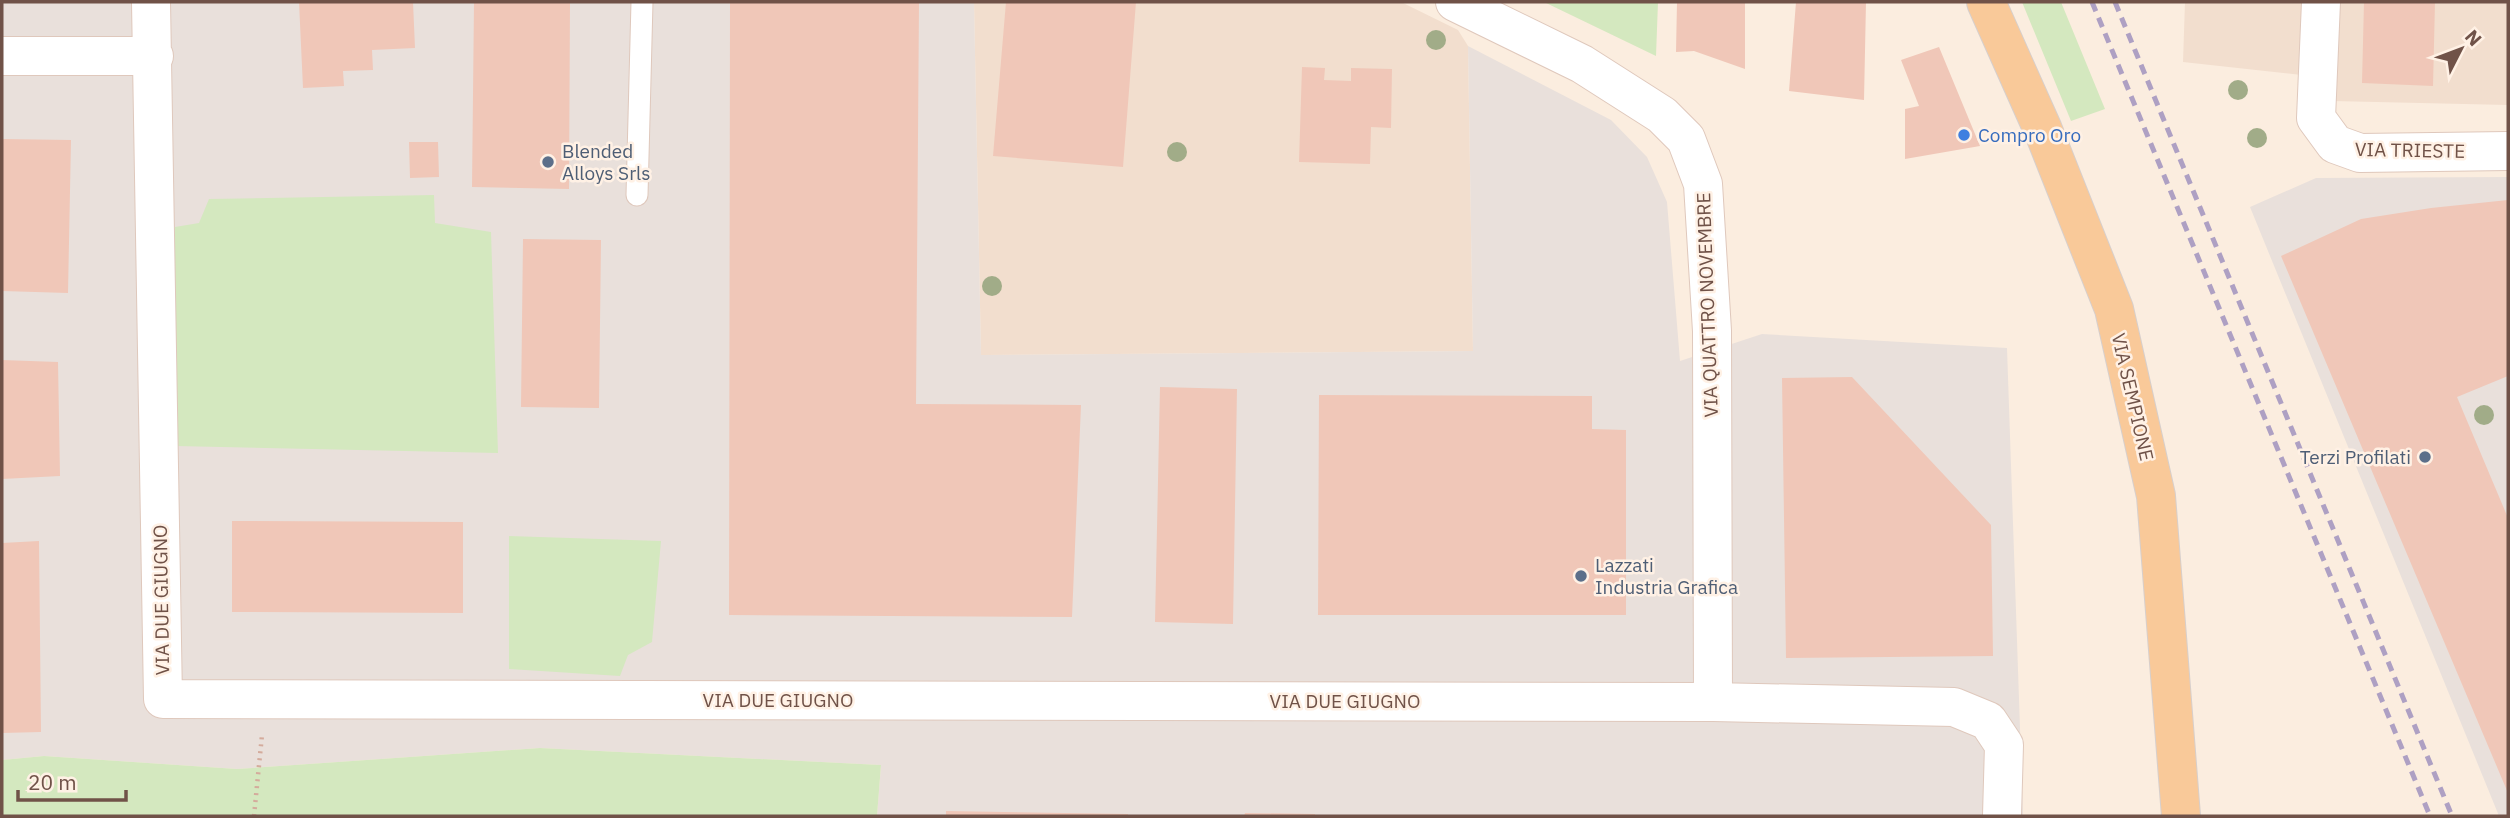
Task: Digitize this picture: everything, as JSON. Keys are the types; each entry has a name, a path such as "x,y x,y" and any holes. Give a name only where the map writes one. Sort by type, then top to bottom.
{"main road":[{"name":"VIA SEMPIONE","path":"1986,2 2043,130 2114,309 2156,496 2181,816"}],"street":[{"name":"VIA DUE GIUGNO","path":"152,2 163,699 1713,702 1954,707 1988,721 2004,745 2002,816"},
{"name":"VIA QUATTRO NOVEMBRE","path":"1455,2 1582,64 1662,115 1686,139 1703,184 1712,331 1713,702"},
{"name":"VIA TRIESTE","path":"2321,2 2316,118 2335,144 2360,153 2508,151"},
{"path":"2,56 154,56"}],"lane":[{"path":"637,195 642,2"}],"path":[{"path":"254,816 265,699"}],"shaded area":[{"path":"2,2 974,2 981,355 1473,351 1468,46 1611,120 1647,157 1667,202 1680,361 1762,334 2007,348 2023,816 877,816 881,765 540,748 237,769 44,756 2,760"},
{"path":"974,2 1401,2 1458,30 1468,46 1473,351 981,355"},
{"path":"2185,2 2305,2 2302,75 2183,62"},
{"path":"2337,2 2508,2 2508,105 2332,101"},
{"name":"Terzi Profilati","path":"2508,177 2508,816 2499,816 2250,207 2316,178"}],"green space":[{"path":"1544,2 1658,2 1656,56"},
{"path":"2022,2 2061,2 2105,109 2071,121"},
{"path":"434,195 435,223 491,232 498,453 175,446 175,227 199,223 209,199"},
{"path":"509,536 661,541 652,642 628,655 620,676 509,669"},
{"path":"540,748 881,765 877,816 2,816 2,760 44,756 237,769"}],"building":[{"path":"299,2 413,2 415,48 372,50 373,70 343,71 344,86 303,88"},
{"path":"474,2 570,2 569,189 472,187"},
{"path":"730,2 919,2 916,404 1081,405 1072,617 729,615"},
{"path":"1006,2 1136,2 1123,167 993,156"},
{"path":"1677,2 1745,2 1745,69 1694,51 1676,52"},
{"path":"1796,2 1866,2 1864,100 1789,91"},
{"path":"2364,2 2435,2 2433,86 2362,83"},
{"path":"1939,47 1980,146 1905,159 1905,109 1919,106 1901,60"},
{"path":"1302,67 1325,68 1324,80 1351,81 1351,68 1392,69 1391,128 1371,127 1370,164 1299,162"},
{"path":"2,139 71,140 68,293 2,291"},
{"path":"409,142 438,142 439,177 410,178"},
{"name":"Terzi Profilati","path":"2508,200 2508,376 2457,397 2508,518 2508,793 2281,256 2361,219"},
{"path":"523,239 601,240 599,408 521,407"},
{"path":"2,360 58,362 60,476 2,479"},
{"path":"1852,377 1991,525 1993,656 1786,658 1782,378"},
{"path":"1160,387 1237,389 1233,624 1155,622"},
{"path":"1319,395 1592,396 1592,429 1626,430 1626,615 1318,615"},
{"path":"232,521 463,522 463,613 232,612"},
{"path":"39,541 41,732 2,733 2,543"},
{"path":"946,811 1128,814 1128,816 946,816"},
{"path":"1245,813 1315,814 1315,816 1244,816"}],"railway":[{"path":"2092,2 2430,816"},
{"path":"2115,2 2452,816"}],"place":[{"name":"Compro Oro","path":"1964,135"},
{"name":"Blended Alloys Srls","path":"548,162"},
{"name":"Terzi Profilati","path":"2425,457"},
{"name":"Lazzati Industria Grafica","path":"1581,576"}]}
